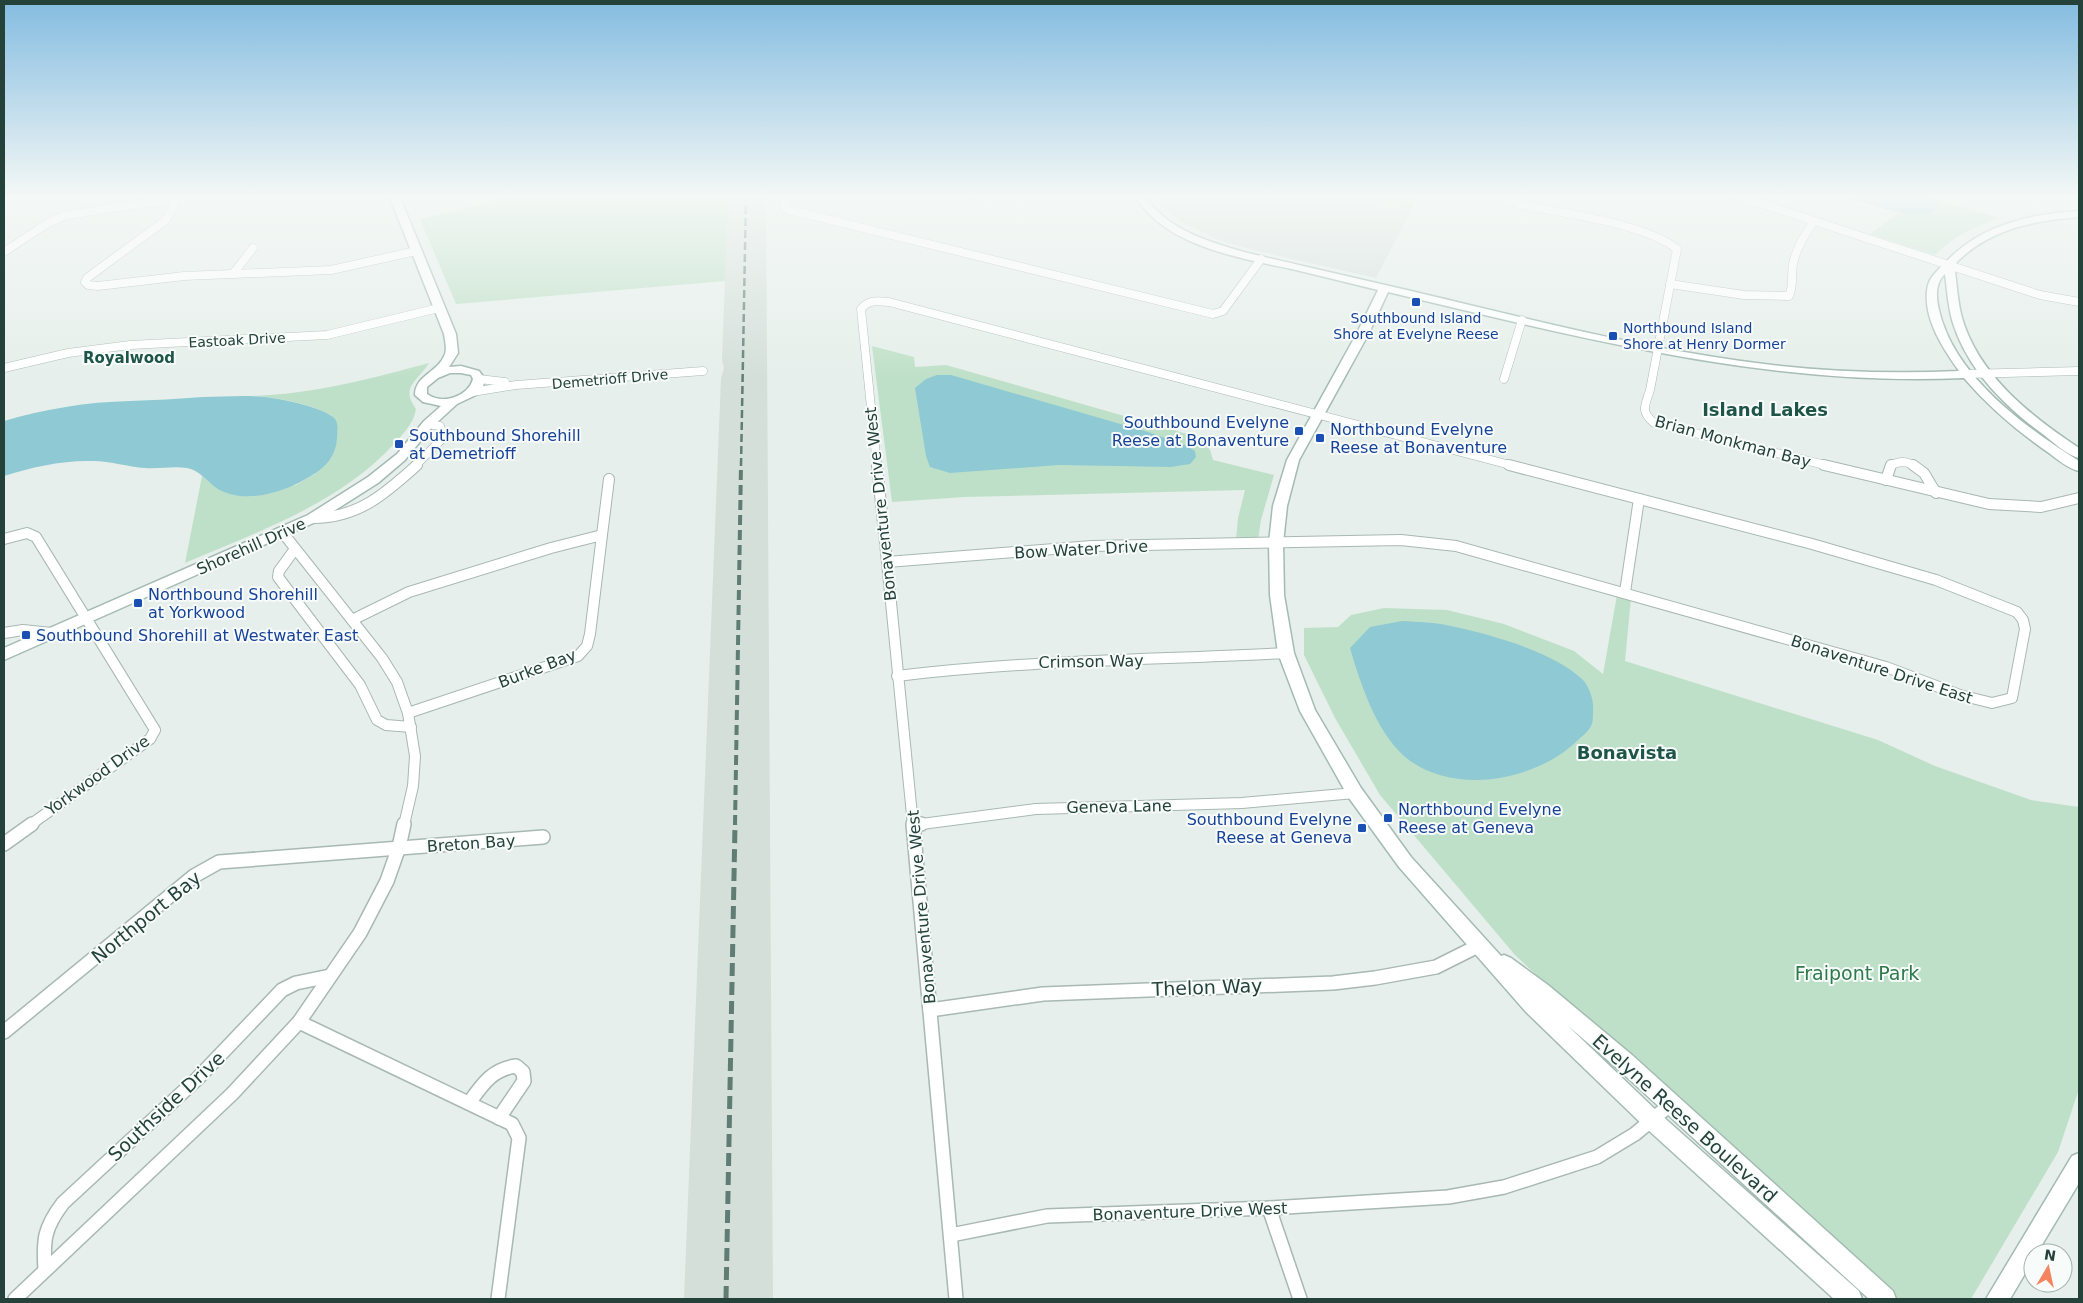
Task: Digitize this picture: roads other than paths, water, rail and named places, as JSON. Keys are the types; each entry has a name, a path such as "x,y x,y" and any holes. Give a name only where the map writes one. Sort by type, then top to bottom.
{"street":[{"path":"117,256 87,278 85,282 88,285 98,286 154,279 331,270 394,256"},
{"path":"233,274 248,256"},
{"path":"418,256 450,334 452,353 439,373"},
{"path":"976,256 1213,314 1223,311 1261,259"},
{"path":"1250,256 1384,289 1658,350 1741,364 1817,372 1891,375 2079,371"},
{"path":"1658,350 1676,256"},
{"path":"1670,284 1734,293 1778,297 1789,296 1792,291 1792,265 1795,256"},
{"path":"1921,256 2040,295 2079,302"},
{"path":"1958,256 1936,278 1932,294 1935,318 1950,351 1966,374 2008,416 2038,440 2079,468"},
{"path":"1949,265 1952,298 1959,325 1969,350 1985,374 2016,407 2049,434 2079,454"},
{"name":"Evelyne Reese Boulevard","path":"1384,289 1363,333 1316,415 1293,460 1280,506 1276,543 1277,595 1286,654 1308,711 1355,793 1405,862 1533,1006 1653,1121 1851,1299"},
{"name":"Bonaventure Drive West","path":"1316,415 888,302 873,300 864,304 861,308 914,825 951,1235 1047,1216 1269,1208 1448,1197 1504,1187 1597,1158 1653,1121 1671,1104"},
{"name":"Eastoak Drive","path":"4,368 68,353 130,345 326,335 354,330 438,308"},
{"path":"1504,379 1522,320"},
{"name":"Brian Monkman Bay","path":"1658,350 1644,410 1647,417 1654,423 1976,502 2012,507 2051,507 2079,498"},
{"path":"452,353 458,356 465,370"},
{"path":"428,424 427,417 431,405 429,401 422,397 420,390 426,381 439,373 465,370 475,373 479,379 479,384 472,392"},
{"name":"Demetrioff Drive","path":"472,392 516,385 703,371"},
{"name":"Demetrioff Drive","path":"479,379 516,385"},
{"name":"Shorehill Drive","path":"4,654 313,518 373,480 401,457 428,424 453,401 472,392"},
{"name":"Shorehill Drive","path":"429,401 453,401"},
{"name":"Bonaventure Drive East","path":"1276,543 1401,540 1456,546 1886,667 1960,695 1992,703 2012,698 2025,629 2023,620 2017,612 1936,580 1812,544 1316,415"},
{"name":"Shorehill Drive","path":"313,518 337,517 356,510 400,478 444,437 440,426 428,424"},
{"path":"1886,480 1890,465 1895,462 1909,463 1930,478 1936,493"},
{"name":"Burke Bay","path":"408,713 578,656 588,646 609,479"},
{"path":"1625,592 1639,499"},
{"path":"4,539 27,533 36,537 85,619"},
{"path":"15,1299 232,1094 299,1022 360,933 387,881 399,848 413,786 415,756 408,713 390,671 352,620 282,533"},
{"path":"352,620 409,592 551,548 602,535"},
{"name":"Bow Water Drive","path":"886,562 1092,546 1276,543"},
{"path":"295,548 279,570 278,576 360,685 377,720 386,725 411,727"},
{"name":"Yorkwood Drive","path":"4,844 150,740 155,730 85,619"},
{"path":"4,633 23,630 51,634"},
{"name":"Crimson Way","path":"898,676 944,669 1029,662 1190,659 1286,654"},
{"name":"Geneva Lane","path":"914,825 976,815 1053,808 1252,803 1317,799 1355,793"},
{"name":"Breton Bay","path":"399,848 543,837"},
{"name":"Northport Bay","path":"4,1032 194,876 211,865 238,859 399,848"},
{"name":"Evelyne Reese Boulevard","path":"1478,946 1541,991 1671,1104 1885,1299"},
{"name":"Thelon Way","path":"930,1010 1042,994 1334,983 1436,967 1478,946"},
{"name":"Southside Drive","path":"45,1270 43,1237 51,1219 63,1203 197,1079 282,990 296,983 330,976"},
{"path":"299,1022 512,1124 519,1138 498,1299"},
{"path":"469,1103 493,1074 504,1067 516,1066 523,1072 524,1081 499,1118"},
{"path":"1998,1299 2079,1163"},
{"path":"1269,1208 1300,1299"},
{"path":"951,1235 956,1299"}],"water":[{"path":"937,375 951,375 1148,432 1185,445 1195,451 1196,457 1190,464 1171,467 1059,465 950,473 930,467 926,456 915,388 926,379"},
{"path":"249,396 271,398 302,404 322,411 335,419 337,424 335,450 326,465 301,482 278,491 253,496 229,494 218,489 196,471 182,467 145,468 100,461 82,461 48,465 4,476 4,421 35,413 82,405"},
{"path":"1402,621 1426,622 1466,629 1502,639 1556,661 1571,670 1588,687 1593,703 1592,725 1587,732 1561,754 1540,766 1517,774 1493,779 1469,780 1445,777 1423,769 1404,756 1377,720 1364,691 1350,648 1370,627"}],"railway":[{"path":"741,466 745,256"},
{"path":"735,825 741,465"},
{"path":"726,1299 735,824"}],"place":[{"name":"Southbound Island Shore at Evelyne Reese","path":"1416,302"},
{"name":"Northbound Island Shore at Henry Dormer","path":"1613,336"},
{"name":"Southbound Evelyne Reese at Bonaventure","path":"1299,431"},
{"name":"Northbound Evelyne Reese at Bonaventure","path":"1320,438"},
{"name":"Southbound Shorehill at Demetrioff","path":"399,444"},
{"name":"Northbound Shorehill at Yorkwood","path":"138,603"},
{"name":"Southbound Shorehill at Westwater East","path":"26,635"},
{"name":"Northbound Evelyne Reese at Geneva","path":"1388,818"},
{"name":"Southbound Evelyne Reese at Geneva","path":"1362,828"}],"district":[{"name":"Royalwood","path":"129,358"},
{"name":"Island Lakes","path":"1765,410"},
{"name":"Bonavista","path":"1627,753"}],"park label":[{"name":"Fraipont Park","path":"1857,973"}]}
